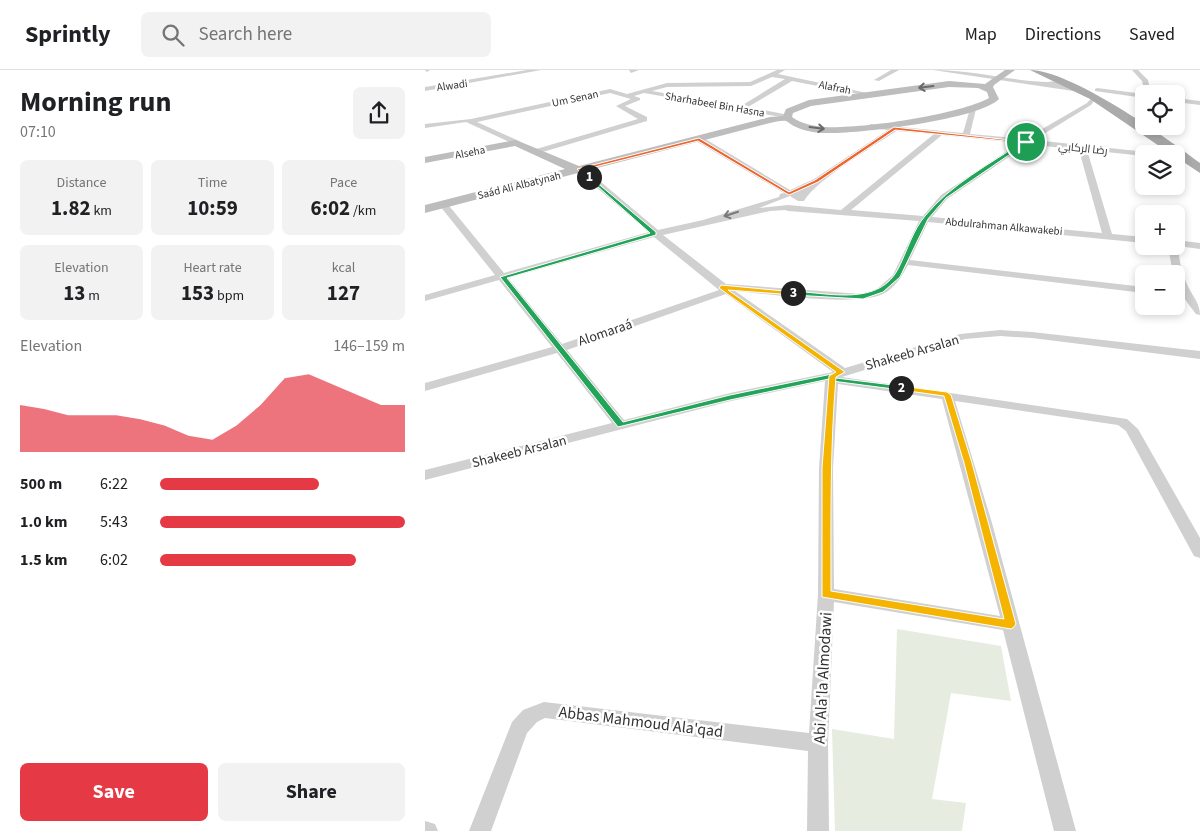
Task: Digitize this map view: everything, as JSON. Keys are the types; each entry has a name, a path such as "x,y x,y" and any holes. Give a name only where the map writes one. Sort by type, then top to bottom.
{"main road":[{"path":"987,70 969,80 949,84 802,104 789,110 787,117 801,126 838,130 973,109 991,103 994,99 988,85 1011,70"},
{"path":"1035,70 1080,90 1116,100 1135,113"},
{"path":"1052,70 1095,94 1164,145"},
{"path":"949,84 979,86 991,90"},
{"name":"Saád Ali Albatynah","path":"425,209 787,117"},
{"path":"1168,135 1200,156"},
{"path":"516,143 569,167 580,169"},
{"name":"Alseha","path":"425,160 516,143"},
{"path":"1185,160 1200,169"}],"street":[{"name":"Alwadi","path":"425,88 539,70"},
{"path":"751,84 782,70"},
{"path":"877,80 896,70"},
{"path":"936,70 1080,90"},
{"path":"1135,70 1145,80 1145,85"},
{"name":"Alafrah","path":"772,76 869,94"},
{"path":"741,109 790,79"},
{"path":"1045,84 1064,82"},
{"path":"629,96 667,85 751,84 776,89"},
{"name":"Um Senan","path":"425,126 464,120 471,121 607,91 614,91 629,96"},
{"name":"Sharhabeel Bin Hasna","path":"644,91 787,117"},
{"path":"723,289 863,297 881,291 897,277 925,219 944,197 1026,142 1089,104 1095,94 1135,95"},
{"path":"536,152 644,119 619,106 638,99 629,96"},
{"path":"1116,100 1135,97"},
{"path":"1185,101 1200,103"},
{"path":"967,136 973,109"},
{"path":"471,121 516,143"},
{"path":"797,197 904,121"},
{"name":"رضا الركابي","path":"873,126 1135,153"},
{"path":"844,212 940,133"},
{"path":"425,298 654,234 770,208 800,206 797,197 699,139"},
{"path":"1082,148 1108,236"},
{"path":"580,169 654,234 835,376 1116,420 1126,424 1131,428 1200,552"},
{"path":"706,222 778,198 797,197 817,181"},
{"name":"Abdulrahman Alkawakebi","path":"797,197 834,211"},
{"path":"778,198 775,204 785,208"},
{"path":"443,204 621,425"},
{"name":"Abdulrahman Alkawakebi","path":"785,208 1135,239"},
{"path":"1185,245 1200,246"},
{"path":"905,262 1135,289"},
{"name":"Alomaraá","path":"425,387 560,348 723,289"},
{"path":"1185,298 1200,312"},
{"name":"Shakeeb Arsalan","path":"425,475 730,397 835,376 942,342 981,334 1032,335 1200,355"},
{"name":"Abi Ala'la Almodawi","path":"818,831 819,743 826,594 826,468 835,376"},
{"path":"947,395 968,463 1065,831"},
{"path":"826,594 1011,624"},
{"name":"Abbas Mahmoud Ala'qad","path":"479,831 519,728 530,716 544,710 819,743"}],"shaded area":[{"path":"897,629 1001,646 1011,701 951,693 932,799 966,803 962,831 835,831 832,729 894,739"}],"route":[{"path":"1026,142 894,128 817,181 789,194 699,139 580,169 654,234 503,277 621,425 730,397 832,376 832,379 947,395 968,463 1011,624 826,594 826,468 829,413 832,376 842,372 805,348 721,287 863,297 881,291 897,277 925,219 944,197 1026,142"}]}
